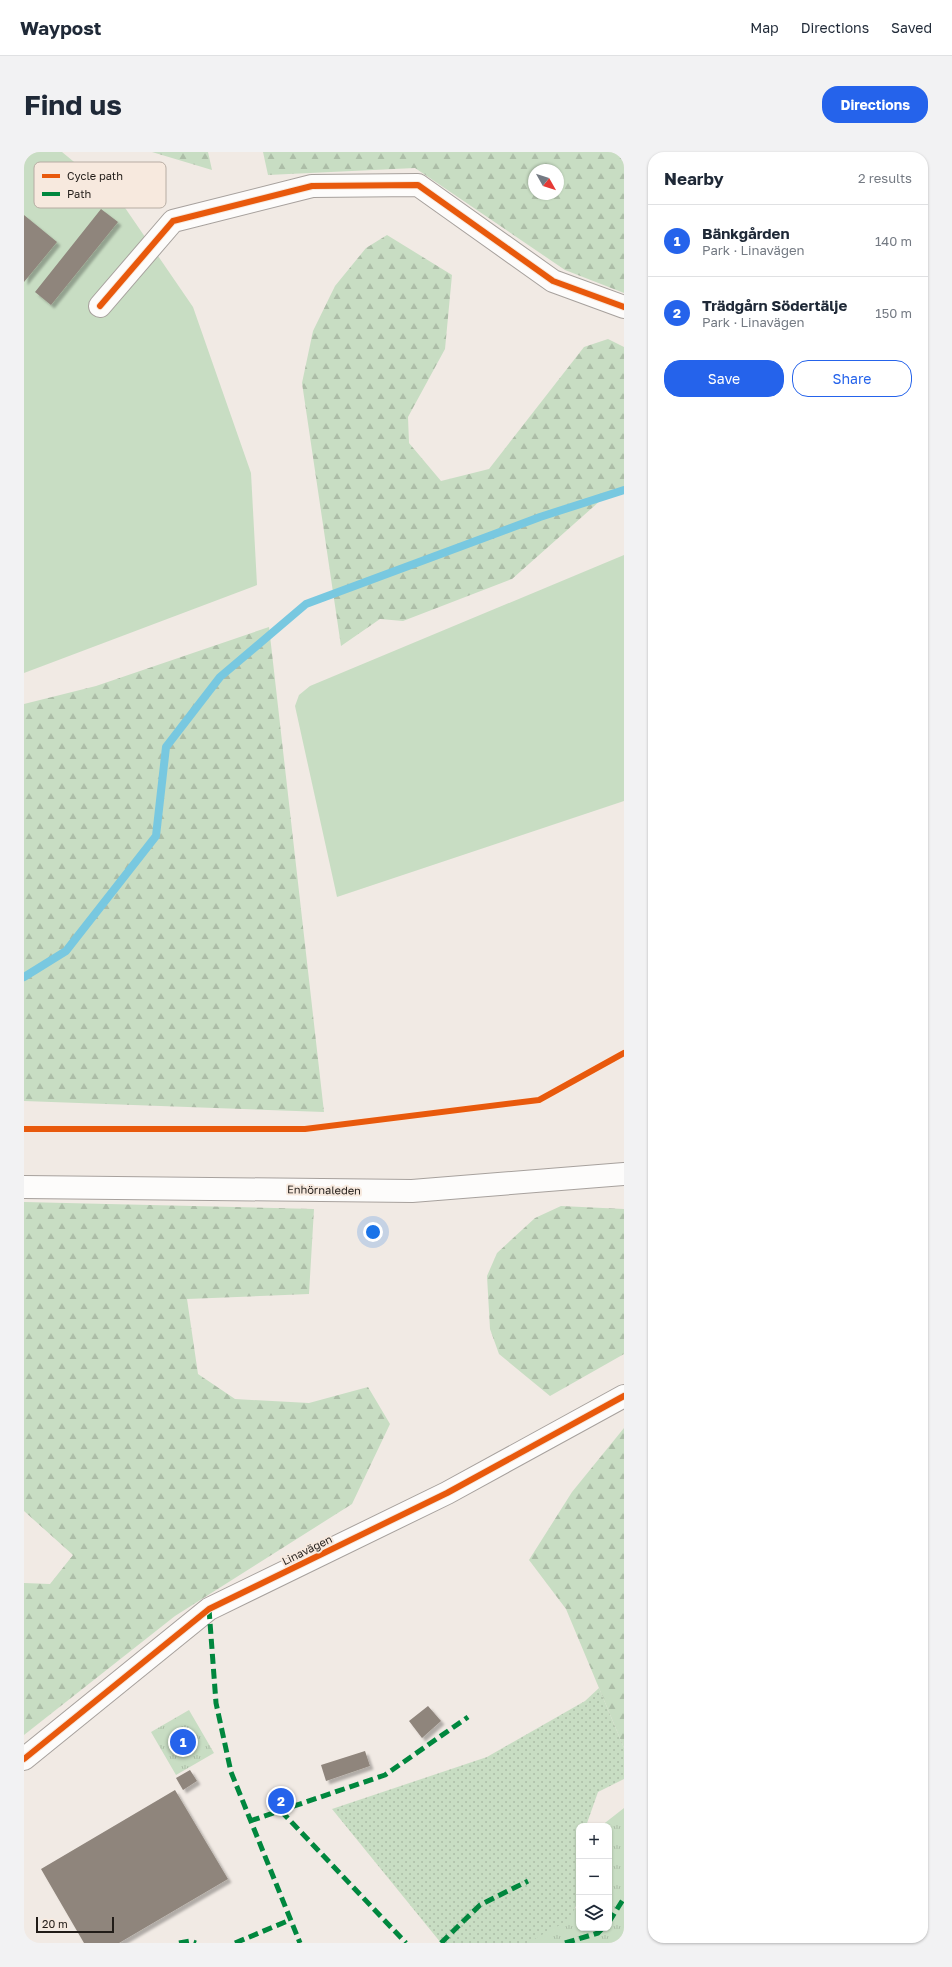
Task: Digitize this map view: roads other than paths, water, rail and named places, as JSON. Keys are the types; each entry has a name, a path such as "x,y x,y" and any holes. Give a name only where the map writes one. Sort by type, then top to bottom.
{"street":[{"path":"100,306 173,221 312,186 418,184 553,281 624,307"},
{"name":"Enhörnaleden","path":"24,1187 412,1190 624,1174"},
{"name":"Linavägen","path":"24,1759 209,1609 447,1493 624,1396"}],"waterway":[{"path":"24,977 66,951 156,836 166,747 220,677 306,604 540,517 624,490"}],"place":[{"name":"Bänkgården","path":"183,1742"},
{"name":"Trädgårn Södertälje","path":"281,1801"}]}
